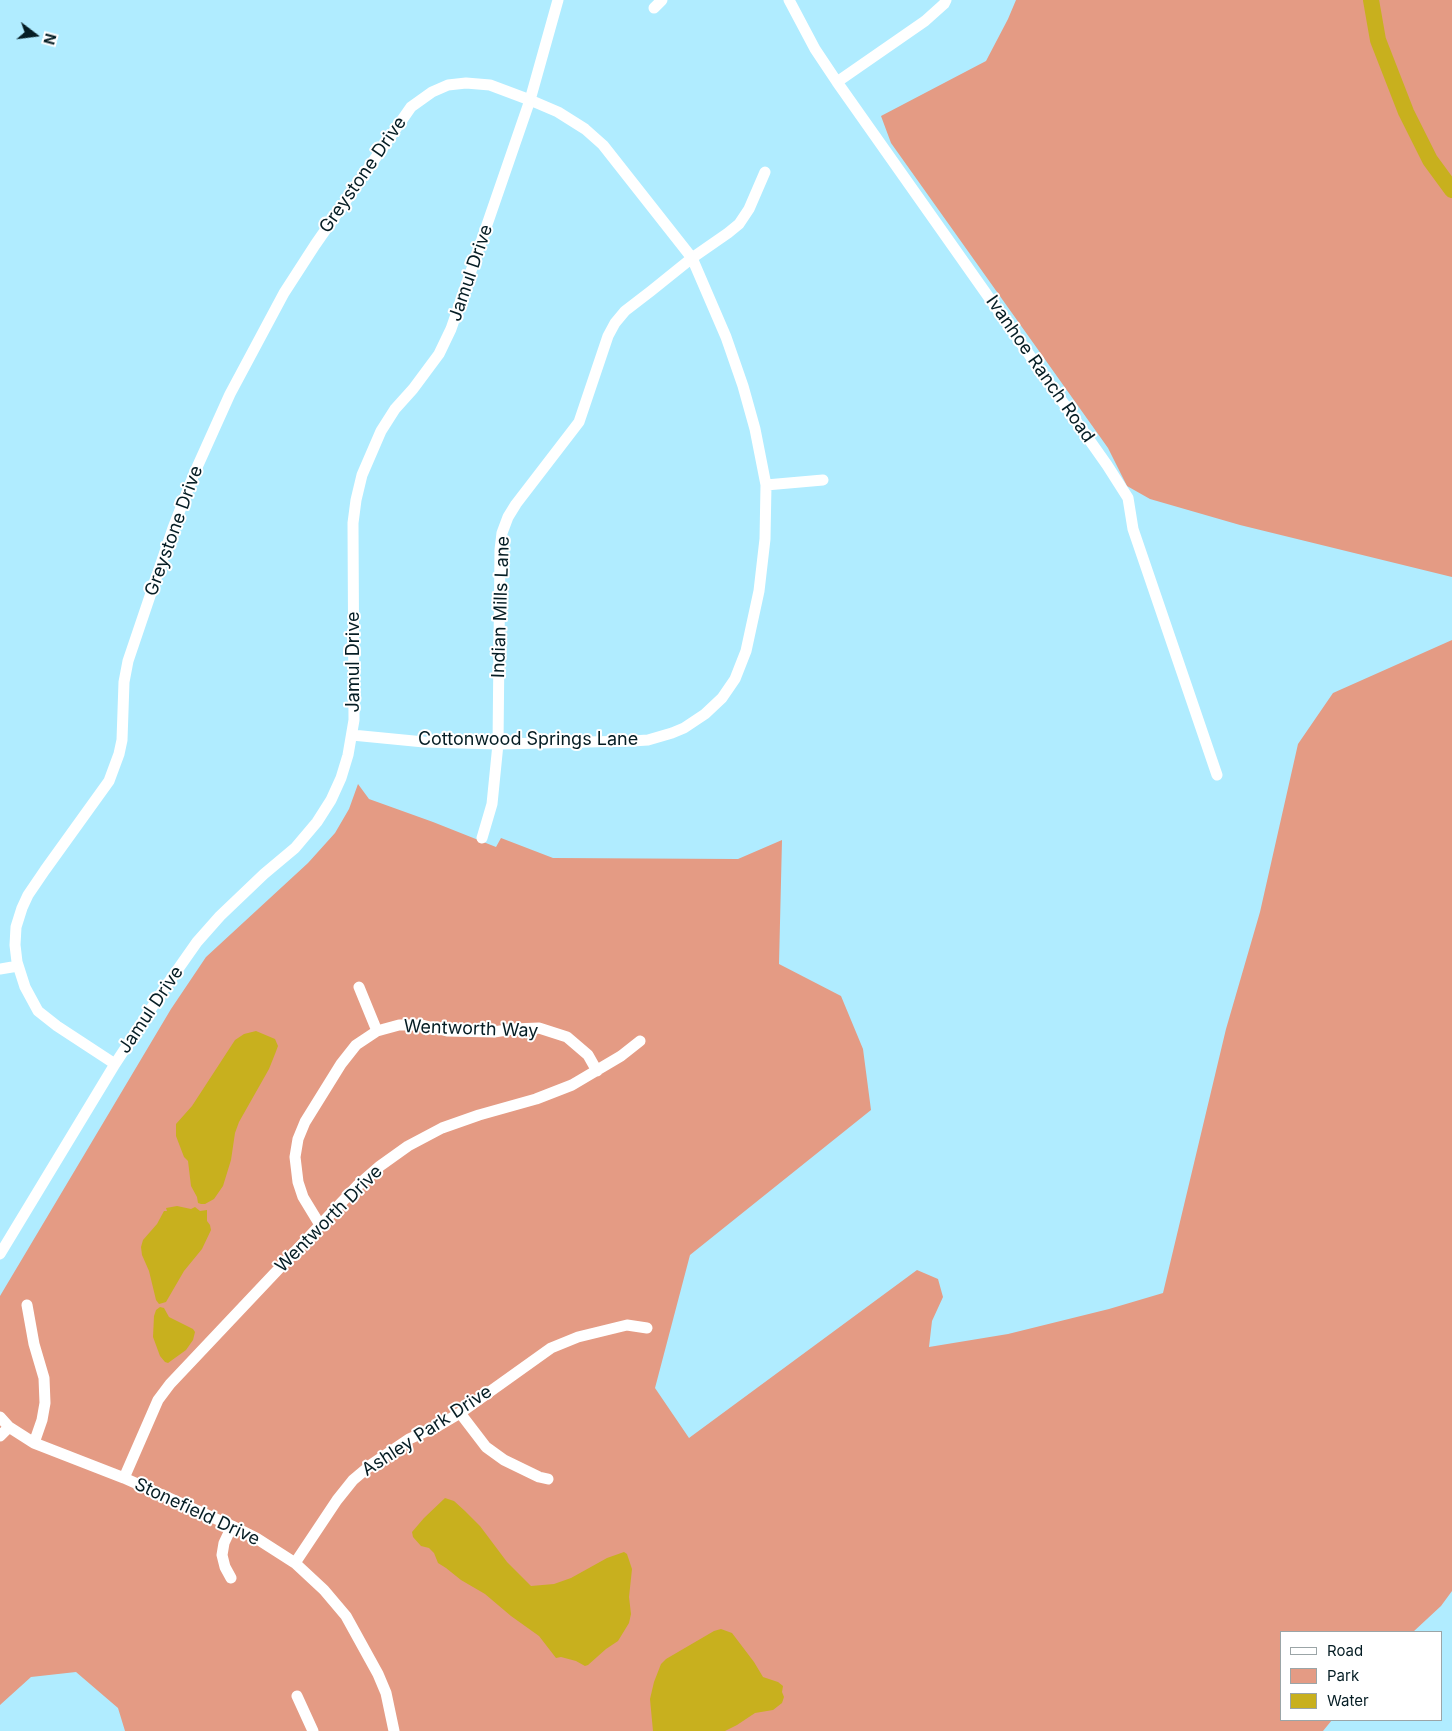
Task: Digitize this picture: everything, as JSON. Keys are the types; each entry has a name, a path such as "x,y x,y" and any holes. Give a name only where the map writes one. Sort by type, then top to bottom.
{"street":[{"name":"Jamul Drive","path":"0,1254 164,988 220,916 264,874 295,848 318,822 341,778 348,755 354,720 353,523 362,476 381,431 395,409 413,389 439,354 451,329 530,100 558,0"},
{"name":"Ivanhoe Ranch Road","path":"789,0 815,48 837,82 1107,465 1128,498 1136,538 1217,775"},
{"path":"837,82 925,21 946,0"},
{"name":"Greystone Drive","path":"116,1064 58,1027 38,1010 25,987 18,966 15,945 16,927 28,895 109,781 122,740 124,682 128,661 184,498 230,394 284,293 405,114 417,102 440,88 466,83 490,85 530,100"},
{"name":"Cottonwood Springs Lane","path":"352,735 424,742 498,744 648,740 684,728 714,707 735,679 746,651 759,591 765,540 766,485 755,429 726,337 692,258 603,145 558,112 530,100"},
{"name":"Indian Mills Lane","path":"482,838 492,804 498,744 500,550 502,533 508,517 579,422 608,336 615,323 625,311 739,224 749,209 765,172"},
{"path":"766,485 823,480"},
{"path":"0,969 18,966"},
{"path":"359,987 376,1031"},
{"name":"Wentworth Way","path":"320,1225 303,1197 298,1182 295,1157 298,1139 306,1122 341,1064 356,1045 376,1031 399,1026 422,1025 447,1031 494,1032 539,1028 567,1037 588,1055 597,1071"},
{"name":"Wentworth Drive","path":"124,1478 163,1392 357,1186 380,1166 408,1146 442,1128 479,1115 536,1099 572,1085 597,1071 640,1041"},
{"path":"27,1305 34,1344 44,1378 45,1403 42,1420 34,1443"},
{"name":"Ashley Park Drive","path":"295,1563 337,1500 353,1480 372,1464 410,1439 460,1413 551,1348 578,1336 627,1325 647,1328"},
{"path":"460,1413 486,1447 504,1460 539,1477 548,1479"},
{"name":"Stonefield Drive","path":"0,1417 9,1427 34,1443 124,1478 232,1526 256,1538 295,1563 324,1590 346,1616 378,1674 386,1693 394,1731"},
{"path":"0,1436 9,1427"},
{"path":"231,1578 225,1567 222,1555 224,1543 232,1526"},
{"path":"297,1696 313,1731"}],"green space":[{"path":"1016,0 1452,0 1452,577 1240,525 1150,499 1127,486 1108,448 891,143 881,116 986,61"},
{"path":"1452,640 1452,1591 1441,1606 1414,1631 1280,1631 1280,1721 1331,1721 1323,1731 125,1731 118,1708 76,1672 31,1677 0,1705 0,1296 171,1009 206,957 308,863 335,833 349,809 358,784 369,799 496,847 501,838 553,858 738,859 782,840 779,964 841,996 863,1049 871,1110 690,1255 655,1388 689,1438 917,1270 938,1279 943,1297 932,1321 929,1347 1008,1334 1109,1309 1163,1293 1226,1029 1260,912 1298,744 1333,693"}],"water":[{"path":"256,1031 275,1039 278,1046 269,1069 239,1122 223,1186 214,1199 201,1204 198,1203 191,1186 188,1161 184,1157 176,1136 176,1124 192,1106 235,1040 244,1034"},
{"path":"177,1206 191,1209 195,1207 200,1211 207,1210 207,1221 211,1230 202,1249 184,1271 166,1302 159,1304 156,1300 141,1247 143,1240 157,1224 164,1211 167,1211 166,1208"},
{"path":"160,1307 164,1308 169,1317 193,1329 195,1332 193,1340 186,1350 168,1363 160,1356 153,1337 154,1316 156,1310"},
{"path":"445,1498 454,1501 480,1526 507,1562 531,1586 554,1584 571,1578 607,1558 624,1552 627,1554 632,1569 629,1597 631,1614 629,1623 618,1641 585,1666 576,1661 561,1657 556,1658 539,1636 485,1594 461,1580 438,1563 434,1553 429,1548 421,1546 413,1537 412,1532"},
{"path":"721,1629 732,1633 763,1677 778,1682 783,1686 782,1692 784,1697 782,1703 773,1710 755,1713 725,1731 653,1731 650,1699 661,1664 666,1659 714,1631"}],"waterway":[{"path":"1371,0 1378,40 1406,112 1430,160 1452,190"}]}
